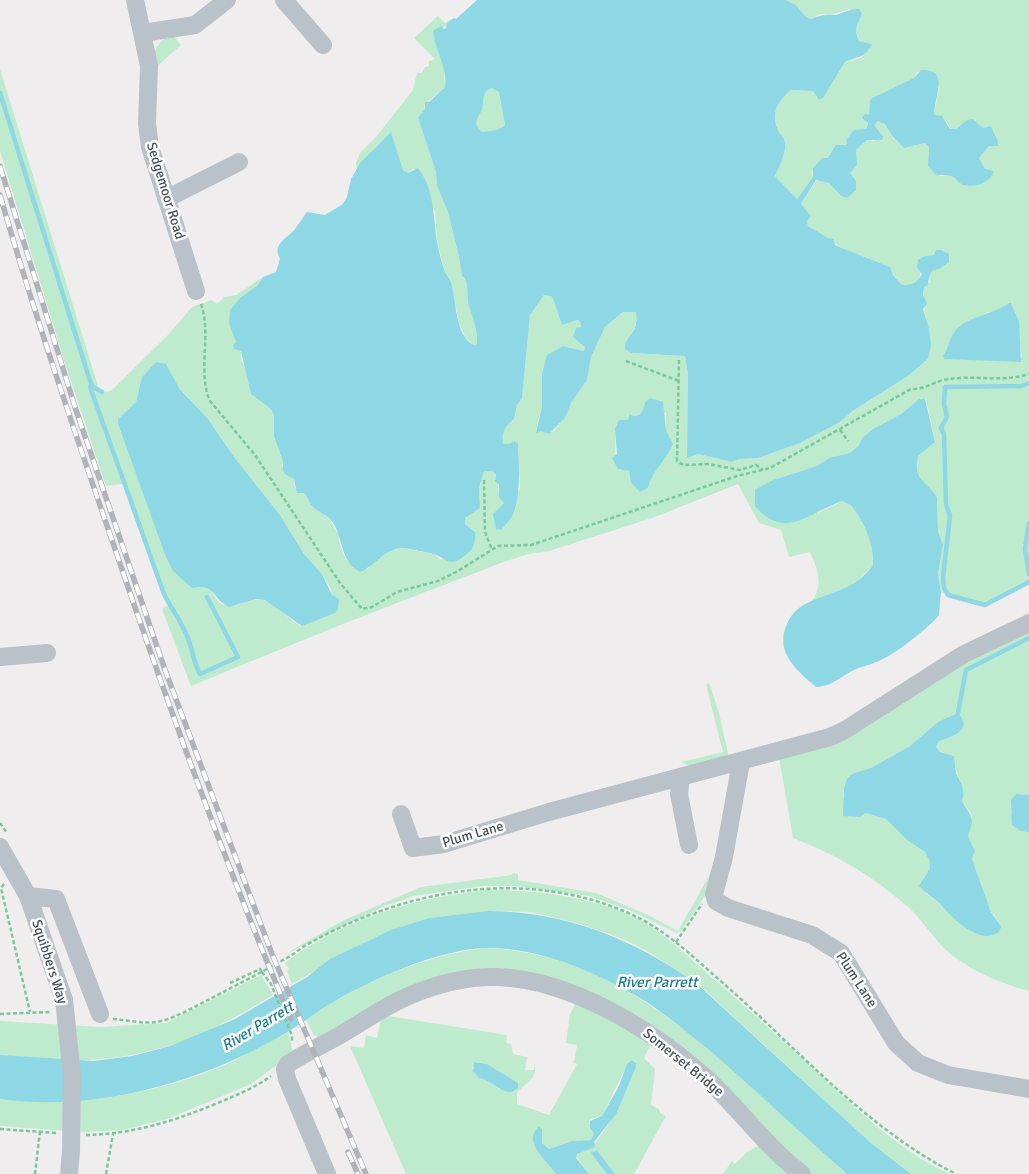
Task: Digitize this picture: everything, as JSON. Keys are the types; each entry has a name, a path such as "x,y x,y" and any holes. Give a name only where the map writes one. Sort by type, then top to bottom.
{"street":[{"name":"Sedgemoor Road","path":"135,0 149,66 147,124 150,147 196,290"},
{"path":"142,33 195,25 227,0"},
{"path":"284,0 325,44"},
{"path":"166,198 239,162"},
{"name":"Plum Lane","path":"401,814 414,848 444,844 548,812 741,762 838,734 964,654 1029,623"},
{"path":"0,657 47,653"},
{"path":"714,894 724,857 741,762"},
{"path":"681,778 679,794 688,845"},
{"name":"Squibbers Way","path":"0,847 28,896 64,1000 72,1075 71,1151 68,1174"},
{"name":"Plum Lane","path":"714,894 716,901 728,908 812,935 841,953 896,1043 918,1064 948,1075 1029,1089"},
{"path":"28,896 56,899 100,1014"},
{"name":"Somerset Bridge","path":"292,1055 320,1047 407,997 453,981 499,977 548,986 601,1006 657,1039 706,1078 751,1122 770,1148 802,1174"},
{"path":"292,1055 285,1069 286,1080 328,1174"}],"path":[{"path":"196,290 203,312 206,335 206,390 210,401 255,455 340,583 362,609 372,607 397,592 438,581 492,550 510,544 531,544 737,476 763,470 802,452 911,389 923,389 944,380 1012,378 1029,374"},
{"path":"679,360 677,461 683,465 708,464 740,470 756,465 763,470"},
{"path":"626,361 679,381"},
{"path":"840,430 848,441"},
{"path":"484,480 485,532 492,550"},
{"path":"8,879 1,888 30,1012"},
{"path":"100,1014 108,1018 146,1023 167,1019 262,972 329,933 408,900 484,888 524,888 586,898 634,915 648,922 676,942 736,994 880,1126 913,1149 956,1174"},
{"path":"676,942 701,904 714,894"},
{"path":"82,1135 114,1134 170,1122 254,1088 292,1055 288,1027 270,984 260,969 230,983"},
{"path":"0,1014 47,1012"},
{"path":"0,1129 57,1133"},
{"path":"35,1174 40,1131"},
{"path":"106,1174 114,1134"}],"green space":[{"path":"786,0 1029,0 1029,582 985,605 941,592 938,574 943,545 938,531 937,497 921,480 917,471 918,456 935,442 926,399 919,399 901,414 873,429 862,438 859,445 850,453 829,458 817,466 773,480 794,520 820,512 842,501 852,505 870,541 873,565 855,584 811,602 819,584 817,571 810,552 789,557 781,530 759,523 738,484 652,518 549,551 528,554 501,563 340,625 191,686 162,609 169,604 123,484 106,486 64,360 0,151 0,69 98,386 103,392 111,391 168,335 192,307 211,300 217,304 224,297 236,295 263,277 257,286 241,297 231,328 241,351 241,360 246,367 251,394 271,409 274,415 277,446 283,462 282,466 294,479 295,488 304,493 313,508 320,510 330,520 339,535 339,542 346,560 368,569 373,562 392,550 403,548 434,554 441,560 475,532 465,524 465,518 480,508 479,487 484,471 492,471 504,503 494,514 496,530 514,513 516,498 520,488 518,444 502,445 502,437 508,424 514,419 517,405 522,398 530,315 544,295 551,296 553,299 562,325 579,320 581,323 581,342 585,347 584,351 563,346 542,374 542,406 537,425 541,430 553,432 565,418 571,403 587,380 591,357 605,327 623,312 636,312 635,328 626,340 631,353 685,356 688,374 687,457 698,454 732,462 739,459 758,458 800,443 840,422 854,410 908,376 928,359 929,340 924,306 924,287 930,282 929,277 932,271 939,269 944,264 934,255 925,256 918,282 911,285 902,285 890,267 842,248 808,226 801,204 817,180 829,183 841,196 850,173 857,165 856,150 867,140 874,141 883,136 875,126 877,121 885,124 892,137 904,148 925,143 929,147 928,166 940,176 949,175 958,180 985,169 979,158 986,148 998,141 993,129 983,128 967,120 956,129 951,129 945,120 935,115 934,112 939,89 936,76 926,70 917,72 914,78 872,98 866,129 846,140 847,145 828,158 822,158 812,172 813,177 797,199 775,176 785,150 785,141 776,125 776,109 791,90 813,91 819,100 823,98 845,62 861,58 872,44 859,41 857,27 862,14 849,9 831,15 821,14 810,19 796,5","holes":["1011,303 1019,321 1022,357 988,360 944,359 943,356 955,331 988,312 998,312","156,362 208,419 234,457 280,515 304,554 322,574 331,589 335,613 302,626 274,605 263,600 253,600 227,606 218,601 210,588 192,588 165,555 118,424 118,419 136,402 142,377","644,407 666,413 666,430 670,438 648,488 640,492 631,483 629,471 618,469 616,465 615,429 624,420 628,420 629,414 635,416 644,411"]},
{"path":"438,16 445,23 454,18 434,37 444,66 445,87 424,105 425,109 418,118 436,172 437,186 448,212 462,276 466,282 469,305 477,335 477,344 474,345 466,339 459,323 451,281 445,272 437,241 435,212 420,171 413,169 408,173 403,170 391,133 377,145 357,170 356,163 360,153 376,137 413,90 417,73 422,73 425,67 429,66 429,61 435,59 414,38"},
{"path":"173,35 181,45 154,69 154,57 159,43"},
{"path":"492,88 499,92 505,125 497,130 482,132 477,127 478,117 482,109 484,95"},
{"path":"1029,628 1029,795 1016,794 1011,812 1021,831 1029,832 1029,991 1009,985 970,968 953,956 907,906 867,875 824,851 793,838 779,757 841,742 901,699","holes":["962,718 963,725 960,732 939,741 936,747 940,752 954,756 956,771 963,790 962,801 972,815 968,836 975,851 972,859 991,912 996,917 973,932 926,893 922,880 930,868 930,862 925,852 907,840 886,819 865,813 843,798 844,788 852,774 868,770 910,746 938,722"]},
{"path":"706,673 719,713 729,758 691,767 681,762 723,752 706,685 709,683"},
{"path":"713,869 709,890 682,930 677,933 629,910 589,896 517,886 483,886 414,896 385,906 282,956 342,921 421,887 512,875 512,873 518,874 518,880 596,893 646,914 678,931"},
{"path":"486,890 523,891 580,899 617,910 644,922 682,951 876,1126 904,1148 950,1174 911,1174 871,1143 697,983 647,951 625,940 581,924 530,912 489,911 410,924 369,940 292,984 287,971 289,969 285,963 331,934 380,913 406,905"},
{"path":"484,948 539,955 590,972 638,997 683,1028 725,1063 847,1174 807,1174 755,1121 593,999 469,975 318,1039 316,1035 314,1036 306,1019 347,994 391,973 437,958"},
{"path":"261,975 273,995 239,1015 174,1044 142,1053 110,1058 76,1060 39,1059 0,1055 0,1021 101,1027 166,1023"},
{"path":"576,1003 653,1040 644,1058 655,1069 651,1105 659,1109 660,1113 666,1116 634,1174 615,1174 597,1150 592,1153 607,1174 589,1174 576,1156 579,1152 592,1146 612,1119 636,1067 635,1061 632,1060 602,1116 591,1119 589,1122 594,1133 591,1140 572,1141 549,1149 542,1143 542,1129 536,1129 534,1143 536,1148 556,1174 406,1174 350,1046 364,1048 366,1035 377,1038 382,1015 507,1035 506,1043 511,1044 513,1054 527,1057 525,1070 534,1070 535,1063 535,1073 533,1077 517,1092 517,1104 549,1115 577,1064 574,1063 577,1045 566,1043 570,1014","holes":["478,1062 487,1064 518,1083 499,1089 472,1068"]},
{"path":"288,1032 293,1053 251,1084 167,1119 122,1130 83,1132 0,1126 0,1099 28,1102 57,1102 118,1096 148,1090 205,1073 238,1059"},
{"path":"760,1145 797,1174 723,1174 732,1161 735,1164 747,1152"}],"water":[{"path":"477,0 786,0 796,5 810,19 822,15 834,15 859,9 862,14 857,27 857,37 859,41 872,44 866,52 845,62 823,98 819,100 813,91 791,90 776,109 776,126 785,141 785,150 775,176 797,199 813,177 813,168 822,158 828,158 836,145 847,145 846,140 854,130 866,129 868,123 862,118 865,114 869,115 872,98 914,78 921,70 931,71 936,74 938,87 935,115 942,116 950,129 956,129 967,120 973,119 983,128 991,126 998,141 998,146 989,146 979,158 985,169 994,171 989,179 982,184 964,185 951,176 935,174 928,166 929,147 925,143 904,148 892,136 885,124 877,121 875,126 883,136 882,140 867,140 856,150 857,165 850,173 856,181 856,190 847,198 841,196 829,183 816,180 801,204 811,216 807,221 808,226 833,239 835,245 890,267 893,275 902,285 914,283 922,274 917,267 918,260 925,256 934,255 936,250 949,254 949,262 939,269 932,271 928,285 924,287 923,295 927,303 923,309 929,329 931,346 928,359 908,376 854,410 840,422 800,443 758,458 739,459 732,462 698,454 687,458 688,374 685,356 631,353 625,349 627,340 634,331 636,312 623,312 605,327 591,357 587,380 571,403 565,418 549,434 541,431 536,434 542,406 542,374 547,355 563,346 584,351 585,347 573,337 576,328 581,327 581,323 578,320 562,325 553,299 551,296 544,295 530,315 522,398 517,405 514,419 508,424 503,434 503,444 510,444 515,441 518,444 519,487 514,512 510,519 502,529 496,530 493,514 504,503 499,497 499,485 495,481 496,475 492,471 484,471 479,487 480,508 465,518 465,524 475,532 474,544 472,549 462,558 451,562 434,554 403,548 385,554 360,572 353,567 345,555 338,533 331,520 314,508 304,493 297,493 294,479 285,474 283,470 283,462 274,436 274,415 271,409 251,394 241,351 234,349 233,346 236,342 229,323 230,310 241,297 257,286 263,277 276,272 280,259 278,254 279,245 295,229 307,212 325,215 343,204 347,197 351,179 360,163 391,132 403,170 408,173 418,168 428,185 437,242 445,272 453,289 460,326 468,341 474,345 477,344 476,330 468,302 466,282 462,276 448,212 437,186 436,172 418,118 425,109 425,102 429,102 445,87 445,73 433,31 441,26 444,29 446,28 447,23 454,18 456,19","holes":["492,88 499,92 505,125 497,130 482,132 477,127 477,122 482,109 484,95"]},
{"path":"1011,303 1019,321 1021,362 944,359 943,356 952,337 960,326"},
{"path":"156,362 166,364 179,388 208,419 234,457 280,515 304,554 322,574 332,595 339,599 338,609 335,613 302,626 265,600 256,599 229,607 223,604 210,590 200,587 192,588 173,571 165,555 118,424 118,419 136,402 142,377"},
{"path":"651,398 663,402 666,430 673,444 653,476 648,488 640,492 631,483 629,471 618,469 612,458 617,454 615,429 619,420 628,420 629,414 635,416 640,414 646,401"},
{"path":"919,399 925,399 935,442 918,456 917,471 937,497 938,531 943,545 938,574 941,592 939,615 903,647 880,661 856,669 835,682 816,687 801,674 785,651 783,643 787,624 793,614 802,606 849,586 866,574 873,565 870,541 856,512 851,505 842,501 797,521 787,523 776,522 755,506 755,490 773,480 817,466 829,458 850,453 859,445 862,438 873,429 901,414"},
{"path":"958,713 964,724 962,728 955,735 939,741 936,747 940,752 954,756 956,773 963,790 962,801 972,821 968,836 975,851 972,859 991,912 1001,927 999,932 991,935 983,936 967,929 919,886 930,868 930,862 925,852 907,840 886,819 865,813 860,817 843,816 844,788 847,779 852,774 871,768 910,746 938,722"},
{"path":"1016,794 1029,795 1029,832 1021,831 1012,825 1011,800"},
{"name":"River Parrett","path":"489,911 546,916 599,931 624,941 673,968 697,984 871,1143 911,1174 847,1174 708,1049 645,1001 600,977 563,962 524,951 505,949 485,948 466,950 446,954 402,969 341,997 257,1049 223,1065 150,1089 112,1097 74,1101 37,1102 0,1099 0,1055 94,1061 132,1056 170,1046 235,1019 307,977 330,959 391,930 430,918"},
{"path":"632,1060 636,1063 636,1067 616,1114 594,1142 595,1147 577,1154 576,1158 589,1174 556,1174 534,1145 534,1132 539,1126 542,1129 542,1143 549,1149 572,1141 591,1140 594,1133 590,1128 590,1121 602,1116 619,1086 627,1064"},
{"path":"474,1062 487,1064 518,1083 518,1088 508,1092 479,1078 473,1071"},
{"path":"597,1150 615,1174 607,1174 591,1153"}],"waterway":[{"path":"0,93 90,381 93,387 102,392"},
{"path":"1029,383 1021,386 945,387 944,404 947,417 941,428 944,434 946,504 950,516 943,577 944,588 948,595 985,605 1029,582"},
{"path":"90,387 164,594 185,630 200,674 238,657 207,597"},
{"path":"1029,523 1025,549 1029,574"},
{"path":"958,713 966,670 1029,638"}],"railway":[{"path":"0,166 75,407 165,670 272,954 366,1174"},
{"path":"0,195 84,459 155,665 220,843 291,1019"},
{"path":"348,1152 358,1174"}]}
